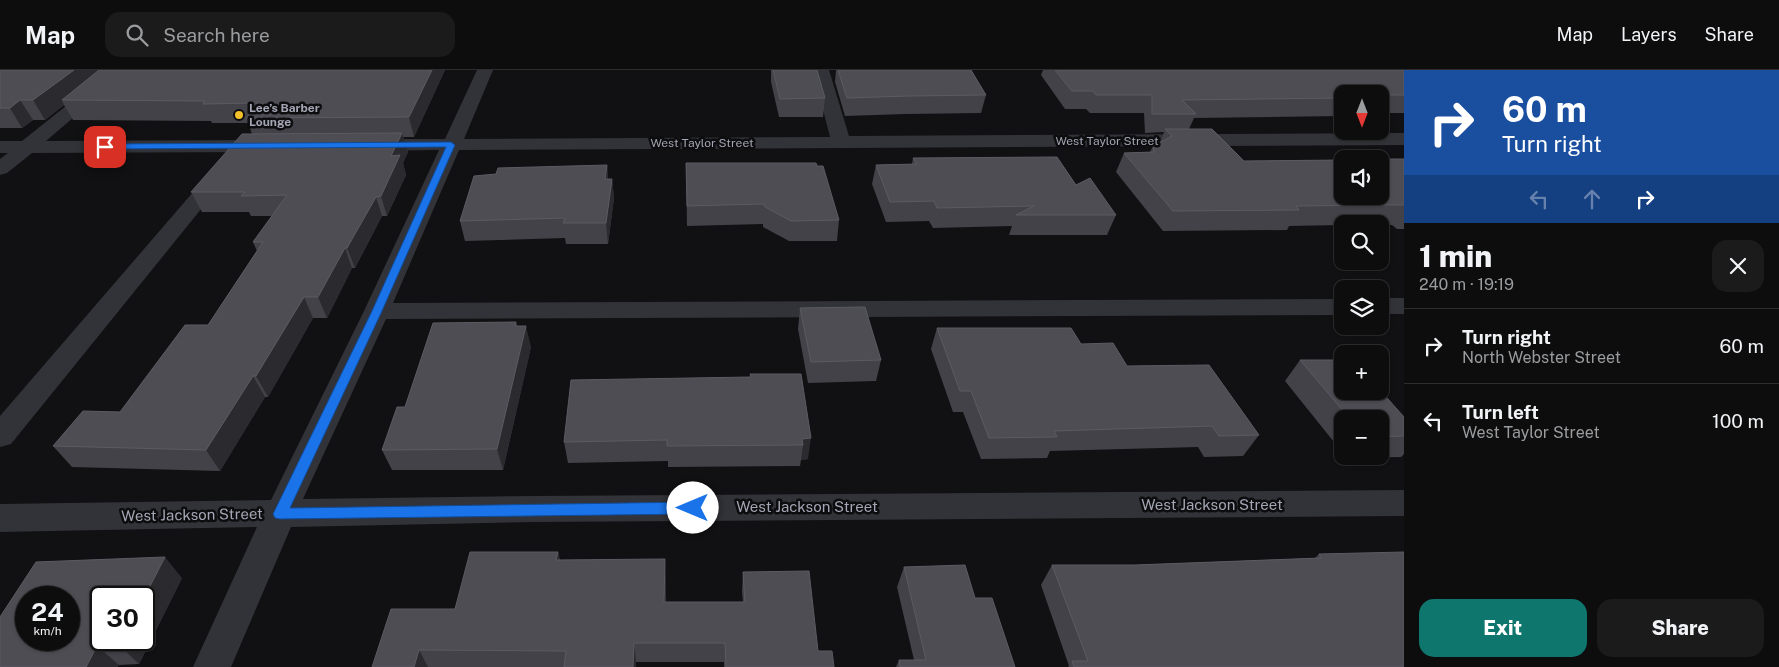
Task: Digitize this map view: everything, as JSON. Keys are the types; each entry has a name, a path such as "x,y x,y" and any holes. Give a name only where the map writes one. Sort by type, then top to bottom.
{"street":[{"path":"0,168 121,70"},
{"path":"212,667 280,514 377,311 485,70"},
{"path":"821,70 841,142"},
{"name":"West Taylor Street","path":"352,145 1404,139"},
{"path":"0,436 243,146"},
{"path":"0,147 282,146"},
{"path":"377,311 1334,306"},
{"path":"1389,306 1404,306"},
{"name":"West Jackson Street","path":"0,518 535,509 1404,503"}],"building":[{"path":"0,70 74,70 33,100 20,100 10,108 0,108"},
{"path":"99,70 432,70 409,117 246,118 258,103 203,104 205,101 62,100"},
{"path":"773,70 817,70 825,98 780,99"},
{"path":"838,70 971,70 986,95 847,98"},
{"path":"1055,70 1404,70 1404,95 1389,95 1389,85 1334,85 1334,98 1182,100 1196,114 1152,114 1152,95 1096,95 1093,91 1072,91"},
{"path":"1165,129 1212,129 1244,161 1334,160 1334,205 1389,205 1389,159 1404,159 1404,205 1296,206 1299,210 1173,211 1124,153 1154,152 1153,146 1172,136"},
{"path":"402,133 391,156 400,155 381,196 376,197 318,297 304,297 256,376 253,376 206,450 53,446 83,411 120,412 185,325 208,325 263,242 253,242 287,195 241,196 245,192 191,192 242,134"},
{"path":"1057,157 1076,185 1090,178 1116,215 1016,215 1034,206 937,208 934,201 890,202 876,165 917,164 913,158"},
{"path":"686,163 816,163 817,166 823,166 839,220 791,221 765,207 764,204 687,206"},
{"path":"607,165 605,179 612,179 606,223 563,223 565,218 460,221 474,176 496,174 498,168"},
{"path":"865,307 881,360 811,362 800,308"},
{"path":"516,322 515,326 526,326 497,449 382,450 397,407 405,407 433,323"},
{"path":"937,328 1071,328 1081,344 1113,343 1127,366 1209,365 1259,435 1219,436 1212,426 1054,431 1057,437 989,438 971,391 960,391"},
{"path":"1300,360 1334,360 1334,400 1389,400 1404,417 1404,436 1389,437 1389,410 1342,410"},
{"path":"750,374 801,374 811,438 802,439 803,445 667,446 667,440 564,442 571,380 751,377"},
{"path":"470,552 558,552 556,560 665,559 664,602 745,602 743,572 809,571 818,651 832,651 834,667 726,667 725,643 634,643 633,667 564,667 566,651 419,650 414,667 372,667 391,609 455,609"},
{"path":"1404,552 1404,667 1074,667 1072,661 1088,661 1052,565 1135,565 1321,558 1319,554"},
{"path":"165,557 150,586 90,586 90,651 94,651 86,667 0,667 0,617 15,594 15,651 80,651 80,586 20,586 36,562"},
{"path":"965,565 975,598 992,598 1015,667 900,667 899,660 926,660 904,567"}],"place":[{"name":"Lee’s Barber Lounge","path":"239,115"}],"route":[{"path":"105,147 451,145 377,311 280,514 693,508"}]}
